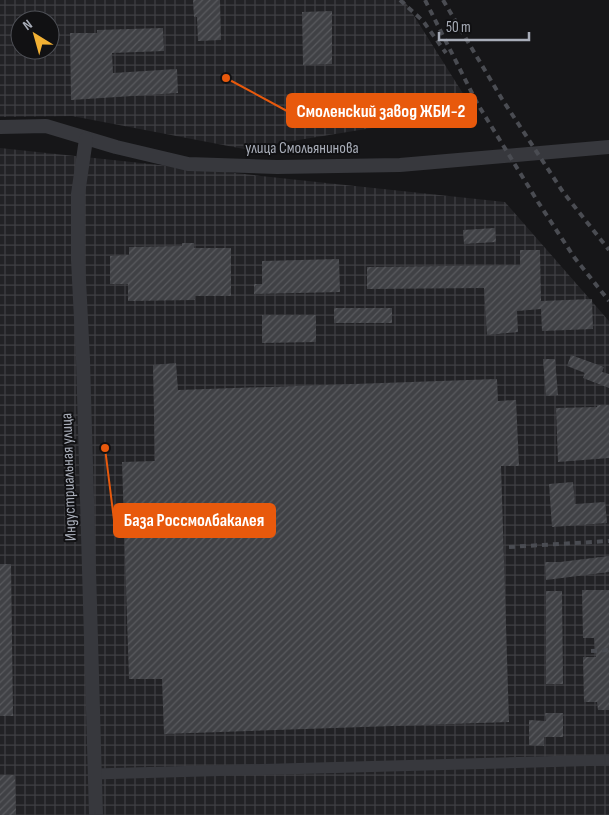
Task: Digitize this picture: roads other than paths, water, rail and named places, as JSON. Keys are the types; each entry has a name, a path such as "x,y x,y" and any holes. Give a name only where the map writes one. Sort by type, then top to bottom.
{"street":[{"name":"улица Смольянинова","path":"0,127 46,126 86,139 188,164 277,168 400,165 609,146"},
{"name":"Индустриальная улица","path":"86,139 78,194 78,260 83,359 96,815"},
{"path":"94,774 609,760"}],"railway":[{"path":"400,0 423,21 446,53"},
{"path":"425,0 477,103 574,257 609,301"},
{"path":"443,0 502,99 563,192 609,250"},
{"path":"509,547 609,541"},
{"path":"591,651 609,650"}],"place":[{"name":"Смоленский завод ЖБИ-2","path":"226,78"},
{"name":"База Россмолбакалея","path":"105,448"}]}
